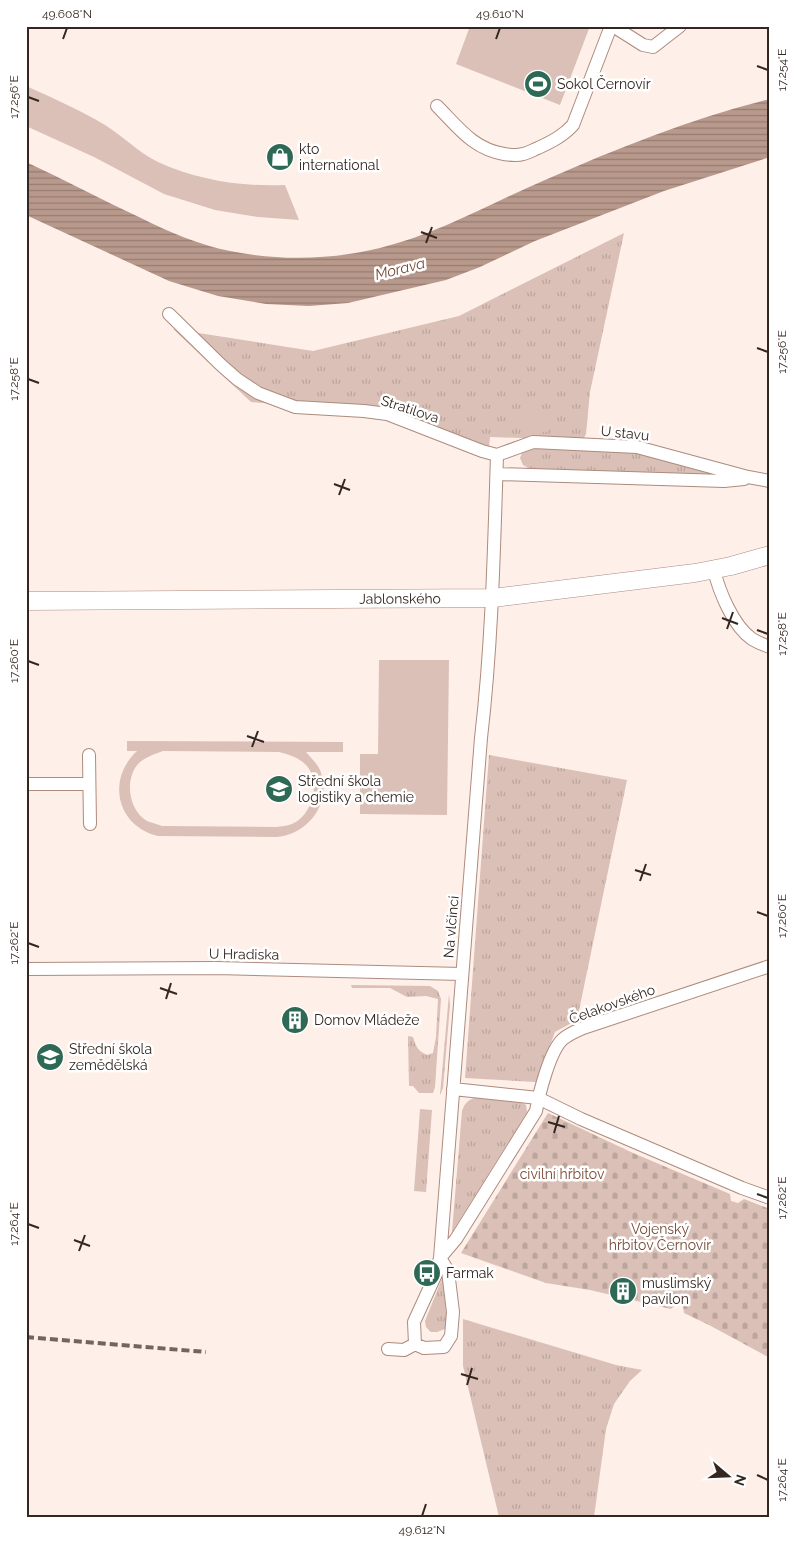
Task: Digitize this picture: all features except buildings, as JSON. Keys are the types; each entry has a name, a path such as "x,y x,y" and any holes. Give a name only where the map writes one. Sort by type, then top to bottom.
{"street":[{"path":"437,106 470,140 482,148 492,152 522,155 553,141 566,133 573,125 612,26 643,44 653,47 680,26"},
{"name":"Stratilova","path":"169,314 221,365 237,379 258,393 295,407 387,414 497,455"},
{"name":"U stavu","path":"497,455 533,442 637,447 748,477 770,481"},
{"path":"493,598 497,455"},
{"name":"U stavu","path":"497,474 724,481 748,477"},
{"name":"Jablonského","path":"26,601 493,598 572,590 714,570 770,555"},
{"path":"714,570 719,587 736,621 752,639 770,647"},
{"name":"Na vlčinci","path":"440,1258 448,1270 453,1312 451,1336 444,1347 424,1348 415,1344 414,1322 436,1274 440,1258 493,598"},
{"path":"89,755 90,824"},
{"path":"26,784 89,784"},
{"name":"Čelakovského","path":"440,1258 456,1239 536,1112 538,1098 556,1048 569,1036 583,1028 770,966"},
{"name":"U Hradiska","path":"26,969 216,968 462,974"},
{"path":"453,1089 538,1098 581,1119 770,1198"},
{"path":"388,1349 404,1350 415,1344"}],"green space":[{"name":"Sokol Černovír","path":"470,26 590,26 560,105 456,64"},
{"path":"26,86 96,120 112,129 151,158 173,168 220,181 252,185 285,185 299,220 258,217 215,210 164,194 94,157 26,126"},
{"path":"624,233 590,392 586,434 580,440 490,437 489,447 383,413 251,402 173,329 313,351 459,316"},
{"path":"522,413 549,413 548,432 521,432"},
{"path":"528,447 638,451 714,473 714,476 532,470 523,465 520,458 523,451"},
{"path":"379,660 449,660 447,815 360,814 360,754 378,754"},
{"path":"127,741 343,742 343,752 306,752 320,770 323,794 320,805 315,815 298,830 288,835 276,837 158,836 144,831 133,823 120,801 121,775 127,763 137,751 127,751","holes":["163,751 279,752 294,757 307,766 311,773 314,790 305,814 299,820 286,826 162,826 147,821 141,816 136,810 130,795 131,778 138,764 149,756"]},
{"path":"489,755 627,780 577,1020 555,1032 536,1082 465,1078"},
{"path":"351,985 430,986 438,991 441,999 433,1093 419,1093 413,1086 409,1086 408,1036 413,1037 416,1046 421,1052 427,1055 433,1053 436,1037 438,999 426,996 407,997 390,988 352,988"},
{"path":"449,994 450,1005 443,1088 440,1095"},
{"path":"478,1097 520,1101 526,1105 527,1112 452,1232 462,1111 468,1101"},
{"path":"420,1109 432,1110 426,1192 414,1191"},
{"name":"Vojenský hřbitov Černovír","path":"548,1113 633,1153 730,1194 731,1201 738,1203 744,1199 770,1209 770,1358 684,1313 683,1306 676,1304 671,1309 590,1290 546,1283 461,1253"},
{"path":"443,1276 447,1325 445,1329 431,1332 426,1327 425,1321"},
{"path":"463,1319 616,1365 642,1370 630,1381 614,1404 606,1429 594,1517 499,1517 463,1366"}],"water":[{"name":"Morava","path":"770,99 770,157 664,191 535,241 480,267 446,280 348,303 309,306 266,304 218,296 169,281 26,215 26,162 162,228 207,245 230,251 286,258 343,255 380,248 423,235 628,145 713,115"}],"railway":[{"path":"26,1337 206,1352"}],"place":[{"name":"Sokol Černovír","path":"538,84"},
{"name":"kto international","path":"280,157"},
{"name":"Střední škola logistiky a chemie","path":"279,789"},
{"name":"Domov Mládeže","path":"295,1020"},
{"name":"Střední škola zemědělská","path":"50,1057"},
{"name":"Farmak","path":"427,1273"},
{"name":"muslimský pavilon","path":"623,1291"}],"park label":[{"name":"civilní hřbitov","path":"562,1174"}]}
